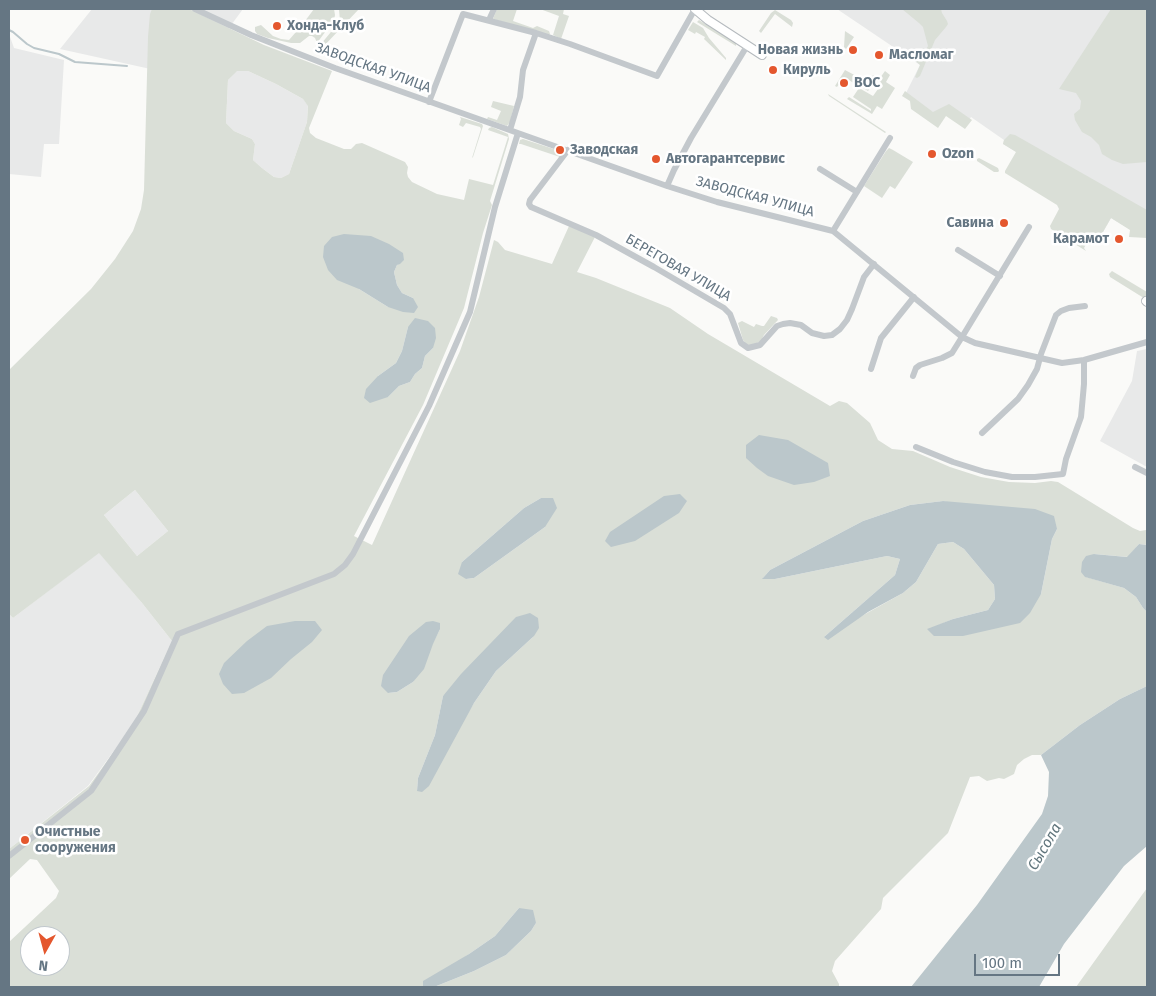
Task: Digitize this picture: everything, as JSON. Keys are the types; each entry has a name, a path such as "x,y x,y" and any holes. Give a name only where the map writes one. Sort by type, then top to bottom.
{"main road":[{"path":"694,9 762,56"}],"street":[{"name":"ЗАВОДСКАЯ УЛИЦА","path":"195,9 251,35 335,68 667,186 717,202 833,231 962,337 975,343 1062,363 1084,360 1147,342"},
{"path":"489,20 494,9"},
{"path":"429,102 463,14 536,33 657,76 694,9"},
{"path":"510,130 520,97 523,70 536,33"},
{"path":"667,186 691,138 748,46"},
{"path":"9,856 91,791 144,711 178,634 334,574 345,566 353,554 429,406 470,312 495,207 518,133"},
{"path":"833,231 890,138"},
{"name":"БЕРЕГОВАЯ УЛИЦА","path":"568,150 530,200 530,207 596,235 657,268 724,308 730,314 742,344 748,348 760,345 777,326 783,324 800,325 812,333 824,336 832,335 847,320 864,277 874,264"},
{"path":"820,169 857,192"},
{"path":"912,376 920,365 952,353 1028,227"},
{"path":"958,250 1000,276"},
{"path":"871,369 881,338 914,298"},
{"path":"982,433 1018,399 1028,385 1037,369 1056,315 1060,311 1069,308 1085,306"},
{"path":"916,447 985,472 1012,477 1063,474 1066,459 1081,416 1084,360"},
{"path":"1135,467 1147,473"}],"shaded area":[{"path":"92,9 243,9 212,51 164,72 60,49"},
{"path":"152,9 189,9 264,45 332,71 309,128 310,133 316,138 344,149 351,149 356,144 362,143 405,162 408,167 408,177 412,182 437,194 464,200 469,179 493,185 508,137 488,130 492,127 508,134 509,139 490,201 492,205 464,308 423,405 354,536 372,545 460,351 479,297 494,240 505,250 552,264 569,226 595,237 577,272 670,308 708,334 830,406 839,401 847,403 870,423 878,440 892,449 913,451 950,467 981,477 1009,482 1058,482 1133,528 1140,531 1147,528 1147,545 1139,544 1128,557 1094,554 1086,577 1124,588 1136,597 1147,612 1147,686 1120,699 1080,725 1041,755 1032,755 1024,759 1017,765 1014,774 1004,779 999,778 987,781 979,776 970,777 948,833 883,898 881,909 835,961 832,971 839,987 434,987 9,987 9,942 20,932 20,976 70,976 70,926 26,926 56,898 59,891 37,860 30,859 9,879 9,849 89,786 133,725 172,641 99,553 13,618 9,614 9,370 91,289 115,259 133,231 141,209 144,190 148,37","holes":["237,71 248,71 303,99 308,106 307,122 289,174 281,178 274,177 262,168 253,160 255,144 252,139 234,131 226,123 228,80","404,260 397,265 394,272 397,285 402,293 413,298 388,307 359,289","408,327 433,348 425,356 422,368 410,382 399,386 388,397 378,376 396,363 402,351","135,490 168,531 137,556 104,515","541,498 545,527 474,578 466,579 462,562 524,508","943,501 1057,529 1052,539 1041,594 927,630 953,619 988,610 995,599 994,585 964,549 953,542 938,544 916,582 903,593 824,637 895,575 900,559 887,556 775,579 763,578 770,570 863,521 910,505","440,629 413,682 397,692 388,693","534,636 496,671 417,791 418,778 435,735 443,696","519,908 536,923 531,931 506,955 474,971 434,987 423,986 495,936"]},
{"path":"314,9 334,9 335,15 334,20 317,43 312,36 309,36 300,43 291,43 268,38 257,34 255,31 255,27 261,25 273,36 289,40"},
{"path":"339,9 359,9 323,47 321,44 340,21"},
{"path":"497,9 517,9 513,21 533,28 537,26 549,31 550,34 493,19"},
{"path":"540,9 564,9 563,14 569,16 561,39 553,35 559,16"},
{"path":"837,9 1147,9 1147,213 1131,230 1111,218 1103,232 1078,189 1003,144 1004,140 971,117 969,120 948,105 933,114 906,93 920,65"},
{"path":"902,9 941,9 948,24 935,40 920,76 917,78 915,77 920,65 911,57 920,60 928,46 923,27"},
{"path":"1111,9 1147,9 1147,162 1123,164 1102,154 1099,145 1082,132 1075,120 1074,114 1080,109 1081,101 1076,93 1059,89"},
{"path":"775,10 791,20 793,23 792,27 775,14 761,33 759,31"},
{"path":"699,20 736,43 736,46 697,22"},
{"path":"693,22 703,28 726,60 704,39 705,37 688,30"},
{"path":"845,31 854,37 846,49 844,47"},
{"path":"9,34 14,48 64,60 59,144 44,144 41,177 9,174"},
{"path":"845,70 862,79 858,86 846,78 837,87 835,86"},
{"path":"236,71 248,71 276,84 303,99 308,105 307,122 289,174 281,178 274,177 253,160 255,144 252,139 234,131 226,123 228,80"},
{"path":"885,71 890,75 886,82 895,88 882,109 877,106 872,114 847,99 849,97 871,111 871,109 853,97 859,88 873,96 878,89 872,85 868,91 860,86 864,80 869,82 873,75 880,78"},
{"path":"905,91 933,112 949,104 972,120 965,129 946,116 938,128 911,109 910,101 902,96"},
{"path":"828,94 886,132 885,133"},
{"path":"493,101 514,106 510,122 507,126 487,119 488,117 497,120 501,111 491,107"},
{"path":"460,117 483,126 472,158 481,129 466,123 463,127 459,125"},
{"path":"1010,134 1015,135 1147,210 1147,238 1129,237 1130,230 1111,218 1103,232 1096,238 1091,235 1084,248 1086,251 1051,229 1050,226 1059,209 1057,205 1005,173 1016,152 1003,144"},
{"path":"523,139 560,151 560,157 519,144 520,140"},
{"path":"889,148 913,162 895,189 890,186 882,198 864,186"},
{"path":"979,158 998,168 999,171 994,172 977,161"},
{"path":"1112,271 1147,292 1147,300 1110,277 1109,274"},
{"path":"771,316 778,320 761,341 751,346 746,344 738,323 742,321 754,327 756,324 764,326"},
{"path":"1147,349 1147,467 1100,441 1132,381 1137,351"},
{"path":"135,490 168,531 137,556 104,515"},
{"path":"99,552 172,641 133,725 88,786 9,849 9,614 13,618"},
{"path":"1147,888 1147,987 1076,987"}],"water":[{"path":"344,234 371,236 403,253 404,260 397,265 394,272 397,285 402,293 413,298 418,307 414,313 388,307 359,289 337,280 328,270 323,257 324,246 332,237"},
{"path":"415,318 428,321 435,328 436,338 433,348 425,356 422,368 410,382 399,386 388,397 370,403 364,398 366,389 378,376 396,363 402,351 408,327"},
{"path":"759,435 788,440 828,463 830,476 814,482 794,485 768,476 746,458 746,445"},
{"path":"680,494 687,501 679,513 635,541 611,547 605,541 610,532 664,496"},
{"path":"541,498 553,498 557,508 545,527 474,578 466,579 458,574 462,562 524,508"},
{"path":"943,501 1035,509 1054,516 1057,529 1052,539 1041,594 1030,613 1020,623 963,636 934,636 927,629 953,619 988,610 995,599 994,585 964,549 953,542 938,544 916,582 903,593 868,612 828,640 824,637 895,575 900,559 887,556 775,579 762,579 770,570 863,521 910,505"},
{"path":"1139,544 1147,545 1147,612 1136,597 1124,588 1085,577 1081,572 1082,562 1086,556 1094,554 1127,557"},
{"path":"530,613 538,618 539,628 534,636 496,671 474,703 429,786 422,792 417,791 418,778 435,735 443,696 461,674 516,617"},
{"path":"295,621 315,621 322,630 312,642 271,678 244,693 232,694 223,684 219,674 224,663 247,641 267,626"},
{"path":"426,622 440,623 440,629 424,669 413,682 397,692 388,693 381,686 383,675 409,636"},
{"name":"Сысола","path":"1147,686 1147,846 1124,866 1064,944 1039,987 911,987 977,905 1042,814 1048,796 1049,772 1041,755 1080,725 1120,699"},
{"path":"519,908 533,910 536,923 531,931 506,955 474,971 434,987 423,987 423,981 495,936"}],"waterway":[{"path":"9,30 34,48 59,54 75,62 127,66"}],"place":[{"name":"Хонда-Клуб","path":"277,26"},
{"name":"Новая жизнь","path":"853,50"},
{"name":"Масломаг","path":"879,55"},
{"name":"Кируль","path":"773,70"},
{"name":"ВОС","path":"844,83"},
{"name":"Заводская","path":"560,150"},
{"name":"Ozon","path":"932,154"},
{"name":"Автогарантсервис","path":"656,159"},
{"name":"Савина","path":"1004,223"},
{"name":"Карамот","path":"1119,239"},
{"name":"Очистные сооружения","path":"25,840"}]}
